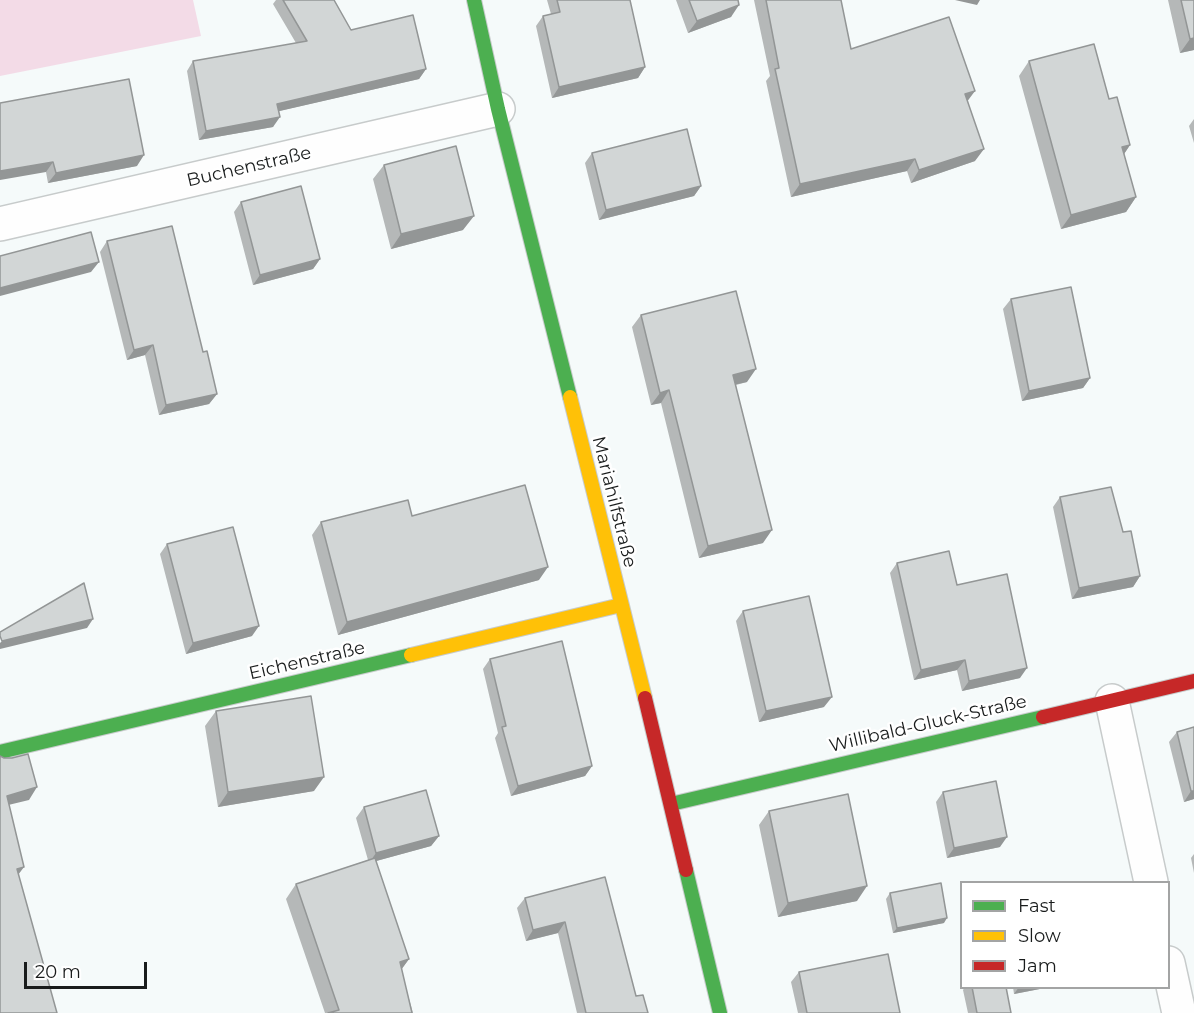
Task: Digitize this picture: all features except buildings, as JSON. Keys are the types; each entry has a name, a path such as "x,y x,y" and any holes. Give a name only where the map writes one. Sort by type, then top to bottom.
{"street":[{"name":"Mariahilfstraße","path":"474,0 498,109 671,804 720,1013"},
{"name":"Buchenstraße","path":"0,224 498,109"},
{"name":"Eichenstraße","path":"0,752 621,605"},
{"name":"Willibald-Gluck-Straße","path":"671,804 1194,681"},
{"path":"1112,701 1151,881"},
{"path":"1170,972 1179,1013"}],"shaded area":[{"path":"0,0 193,0 201,36 0,76"}],"traffic: fast":[{"path":"474,0 498,109 570,397"},
{"path":"0,752 411,655"},
{"path":"671,804 1043,717"},
{"path":"686,870 720,1013"}],"traffic: slow":[{"path":"570,397 645,698"},
{"path":"411,655 621,605"}],"traffic: jam":[{"path":"1043,717 1194,681"},
{"path":"645,698 686,870"}]}
